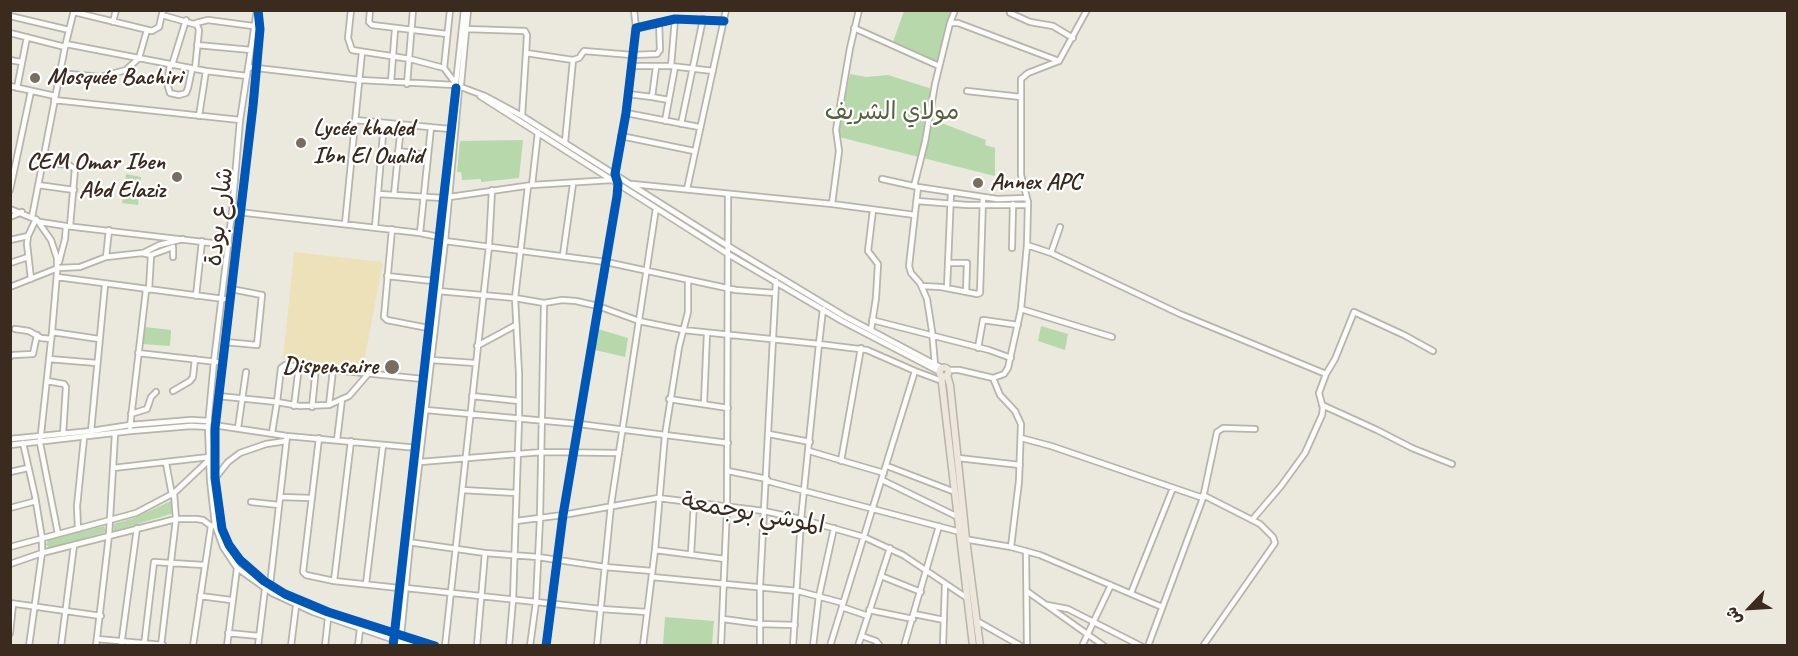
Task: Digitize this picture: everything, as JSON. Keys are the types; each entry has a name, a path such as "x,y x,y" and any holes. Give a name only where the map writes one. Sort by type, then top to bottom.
{"main road":[{"path":"942,372 950,385 958,458 962,537"},
{"path":"942,372 974,645"},
{"path":"970,598 977,621 980,645"}],"street":[{"path":"114,22 116,10"},
{"name":"شارع بودة","path":"213,425 214,362 229,244 240,120 253,26 258,10"},
{"name":"شارع بودة","path":"213,425 223,363 256,67 260,29 258,10"},
{"path":"351,10 349,45 352,50 410,59 444,68 458,86 450,129 445,241 422,448 399,588 400,644"},
{"path":"370,10 369,22 372,25 447,34"},
{"path":"407,84 413,10"},
{"path":"444,68 450,10"},
{"path":"456,10 466,11"},
{"path":"546,645 563,515 618,184 615,174 632,66 636,28 634,10"},
{"path":"691,18 692,10"},
{"path":"681,124 709,10"},
{"path":"687,189 726,10"},
{"path":"832,204 839,151 836,130 859,10"},
{"path":"942,372 933,337 927,298 909,266 917,201 916,187 939,66 955,10"},
{"path":"1011,10 1010,13 1030,22 1053,26 1073,38"},
{"path":"438,291 544,303 571,300 598,306 639,321 683,330 861,348 915,371 959,370 993,378 1004,374 1011,358 1021,309 1027,244 1028,205 1022,175 1022,76 1059,61 1087,10"},
{"path":"31,279 28,236 34,218 42,162 74,11 152,31 157,29 162,13 196,23 207,20 253,26"},
{"path":"462,48 466,29 466,11"},
{"path":"394,642 399,634 406,588 407,542 415,448 466,11"},
{"path":"10,15 69,30"},
{"path":"636,28 675,19 724,21"},
{"path":"665,121 673,66 675,19"},
{"path":"186,20 167,83 168,91 179,95 187,91 193,69 199,30 196,23"},
{"path":"526,53 573,60 579,58 584,51 632,55 658,54 659,22"},
{"path":"950,23 1059,61"},
{"path":"391,82 395,28"},
{"path":"854,28 939,66"},
{"path":"466,29 526,32 522,116"},
{"path":"60,73 105,76 126,70 139,58 147,30"},
{"path":"10,33 206,72 247,76"},
{"path":"17,88 27,37"},
{"path":"197,45 251,50"},
{"path":"345,224 362,52"},
{"path":"10,60 21,63"},
{"path":"565,142 573,60"},
{"path":"632,66 673,66 714,70"},
{"path":"248,67 360,80 458,86 485,96 522,116 615,174 656,206 728,254 823,309 871,330 942,372"},
{"path":"652,97 656,67"},
{"path":"199,116 206,72"},
{"path":"10,86 55,98 240,120"},
{"path":"10,190 31,91"},
{"path":"967,91 1021,97"},
{"path":"478,94 618,184 728,246 843,318 942,372"},
{"path":"628,94 669,100"},
{"path":"626,113 699,127"},
{"path":"355,120 450,129"},
{"path":"375,226 384,123"},
{"path":"394,195 401,125"},
{"path":"420,233 431,128"},
{"path":"509,645 515,555 519,419 515,298 538,132"},
{"path":"621,136 694,151"},
{"path":"398,151 428,155"},
{"path":"10,155 17,157"},
{"path":"42,162 74,167 74,190 58,267 40,443 58,534"},
{"path":"882,178 916,187 983,197 1005,200 1027,198"},
{"path":"379,194 423,198 446,197 530,186 612,180"},
{"path":"563,255 573,184"},
{"path":"630,184 832,204 915,215"},
{"path":"38,186 74,190"},
{"path":"445,645 489,246 492,190"},
{"path":"947,288 950,263 951,192"},
{"path":"721,645 728,471 728,195"},
{"path":"922,286 980,293 983,197"},
{"path":"917,201 983,206 1028,205"},
{"path":"1012,248 1013,204"},
{"path":"597,645 621,429 656,206"},
{"path":"10,209 34,218 68,226 229,244"},
{"path":"871,330 878,264 868,251 873,210"},
{"path":"10,217 22,212"},
{"path":"232,212 375,226 439,237 445,241 606,262 736,290 776,293"},
{"path":"34,218 51,240 58,267"},
{"path":"1051,253 1060,227"},
{"path":"392,229 384,319 428,328"},
{"path":"106,257 109,230"},
{"path":"10,240 28,236"},
{"path":"10,287 58,267 80,267 106,257 151,255 186,239"},
{"path":"196,296 202,242"},
{"path":"1027,244 1051,253 1180,314 1326,374"},
{"path":"142,254 152,247 173,245"},
{"path":"172,257 173,245"},
{"path":"130,428 151,255"},
{"path":"10,263 28,257"},
{"path":"950,263 967,263 966,292"},
{"path":"967,272 981,273"},
{"path":"387,276 433,281"},
{"path":"57,277 230,300"},
{"path":"643,645 655,550 664,435 687,312 688,280"},
{"path":"760,645 760,586 776,281"},
{"path":"92,431 105,285"},
{"path":"225,342 257,346 260,322 262,295 231,289"},
{"path":"530,645 536,602 540,518 544,303"},
{"path":"793,645 801,519 823,309"},
{"path":"1021,309 1112,337"},
{"path":"1252,519 1281,486 1305,453 1322,415 1323,405 1319,393 1354,312 1433,351"},
{"path":"872,320 1011,358"},
{"path":"978,348 983,320 1018,325"},
{"path":"477,346 516,325"},
{"path":"15,329 29,331 51,339"},
{"path":"52,332 99,339"},
{"path":"704,404 707,333"},
{"path":"10,357 33,354 37,335"},
{"path":"841,461 861,348"},
{"path":"138,353 223,363"},
{"path":"49,359 97,363"},
{"path":"173,391 193,377 195,359"},
{"path":"431,360 475,363"},
{"path":"272,434 282,367 285,365 423,379"},
{"path":"294,406 299,366"},
{"path":"312,407 316,368"},
{"path":"329,405 333,370"},
{"path":"830,645 915,371"},
{"path":"238,428 246,372"},
{"path":"218,396 294,406 329,405 354,392 368,374"},
{"path":"993,378 1003,400 1017,414 1021,424 1020,465 1011,547"},
{"path":"47,381 64,384 66,387 63,434"},
{"path":"131,414 147,409 151,397 156,392"},
{"path":"472,396 519,401"},
{"path":"337,440 342,399"},
{"path":"669,399 728,408"},
{"path":"1323,405 1412,448 1452,464"},
{"path":"426,410 579,424 728,443"},
{"path":"10,439 191,420 286,438"},
{"path":"193,645 204,565 213,525 209,458 213,425"},
{"path":"213,425 215,478 222,529 229,545 240,560 270,585 300,601 435,645"},
{"path":"10,445 115,434 130,428"},
{"path":"1148,645 1203,496 1219,429 1255,429"},
{"path":"96,645 109,535 115,434"},
{"path":"769,434 810,442"},
{"path":"78,529 77,506 84,438"},
{"path":"215,478 228,462 240,453 286,438 319,438 422,448"},
{"path":"270,585 286,438"},
{"path":"319,438 303,572 306,575 334,581 399,588"},
{"path":"1021,438 1203,496 1252,519 1273,537 1274,546 1203,645"},
{"path":"334,581 351,441"},
{"path":"22,444 36,499 42,538 42,553 29,645"},
{"path":"366,584 383,445"},
{"path":"420,462 518,453 574,451 618,453"},
{"path":"809,451 884,473"},
{"path":"113,468 209,458"},
{"path":"10,547 136,513 173,494 209,458"},
{"path":"958,458 1020,465"},
{"path":"97,639 162,645 176,519 166,463"},
{"path":"886,466 955,492"},
{"path":"10,472 28,468"},
{"path":"728,471 939,526 962,537 1026,551 1162,607"},
{"path":"882,480 958,517"},
{"path":"1131,593 1173,488"},
{"path":"462,490 516,493"},
{"path":"10,508 48,492"},
{"path":"280,496 312,498"},
{"name":"الموشي بوجمعة","path":"516,521 658,498 764,512 801,519 864,537 890,548 970,598"},
{"path":"251,502 279,505"},
{"path":"691,554 694,502"},
{"path":"10,564 136,528 176,519 203,520 213,525 237,568 265,589 296,606 394,642 412,645"},
{"path":"904,645 939,526"},
{"path":"121,643 136,528"},
{"path":"813,645 819,596 834,528"},
{"path":"407,542 485,553 538,557 724,584 798,591 819,596 868,616"},
{"path":"61,645 74,545"},
{"path":"858,645 890,548"},
{"path":"655,550 726,559"},
{"path":"1026,551 1027,645"},
{"path":"477,645 485,553"},
{"path":"227,645 231,600 240,560"},
{"path":"144,644 153,562 204,565"},
{"path":"881,576 921,592"},
{"path":"943,645 945,584"},
{"path":"1082,645 1111,585"},
{"path":"406,588 648,612"},
{"path":"258,645 265,589"},
{"path":"1028,592 1104,645"},
{"path":"200,596 231,600"},
{"path":"10,633 12,603 101,616"},
{"path":"1047,605 1068,609 1141,645"},
{"path":"291,645 296,606"},
{"path":"869,610 944,620"},
{"path":"325,645 328,618"},
{"path":"723,619 760,624 795,625"},
{"path":"977,621 1021,645"},
{"path":"358,645 360,629"},
{"path":"228,633 259,636"},
{"path":"862,636 880,645"}],"green space":[{"path":"904,11 953,11 941,57 937,63 893,42"},
{"name":"مولاي الشريف","path":"850,74 866,77 888,75 929,88 932,92 931,119 986,140 985,145 995,148 995,176 839,137 838,131"},
{"path":"523,140 519,178 481,182 481,179 462,180 461,172 457,172 460,141"},
{"path":"126,174 141,177 138,205 122,203"},
{"path":"1041,326 1068,334 1065,350 1038,341"},
{"path":"145,327 171,330 170,346 142,344"},
{"path":"598,329 628,338 625,357 595,350"},
{"path":"171,501 174,513 114,531 113,524 134,518"},
{"path":"104,526 106,532 50,548 46,545 48,540"},
{"path":"665,617 714,621 712,645 663,645"}],"sand":[{"path":"294,252 383,262 363,367 283,359"}],"cycle path":[{"path":"258,10 260,29 253,106 215,428 215,478 222,529 229,545 240,560 264,581 285,594 328,612 435,646"},
{"path":"546,646 563,515 617,196 618,184 615,174 626,113 636,28 675,19 724,21"},
{"path":"393,646 456,88"}],"place":[{"name":"Mosquée Bachiri","path":"35,78"},
{"name":"Lycée khaled Ibn El Oualid","path":"301,143"},
{"name":"CEM Omar Iben Abd Elaziz","path":"177,177"},
{"name":"Annex APC","path":"978,183"},
{"name":"Dispensaire","path":"392,367"}]}
